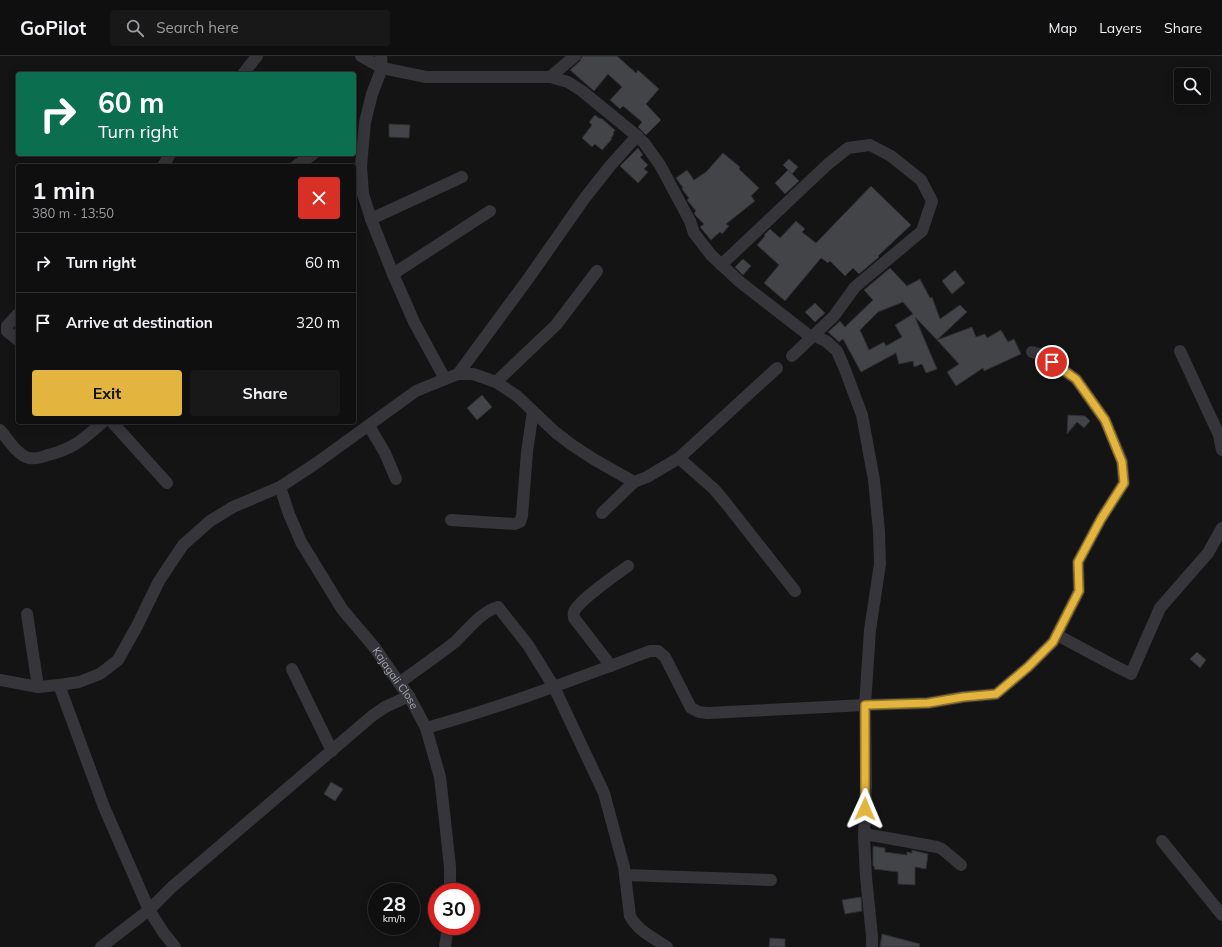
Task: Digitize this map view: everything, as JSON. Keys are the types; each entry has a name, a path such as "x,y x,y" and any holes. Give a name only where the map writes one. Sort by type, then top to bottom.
{"street":[{"path":"245,72 257,56"},
{"path":"360,56 426,77 550,77 568,82 582,90 645,144 660,165 690,221 694,233 700,242 721,265 740,282 815,337 826,341 837,351 854,391 862,415 876,491 879,531 880,564 870,630 865,705 866,877 872,947"},
{"path":"550,77 575,56"},
{"path":"382,62 365,122 361,166 363,194 371,219 414,322 445,379"},
{"path":"356,127 365,122"},
{"path":"458,374 528,279 584,199 610,166 637,136"},
{"path":"721,265 828,164 848,148 870,145 891,156 921,180 932,201 922,231 855,287 834,316 815,337 792,356"},
{"path":"299,164 310,156"},
{"path":"371,219 462,177"},
{"path":"393,274 490,211"},
{"path":"496,382 556,325 598,271"},
{"path":"16,316 7,326 7,331 16,338"},
{"path":"1180,351 1219,435 1222,450"},
{"path":"426,728 473,715 554,687 650,651 658,651 665,657 691,708 699,712 708,713 928,703 963,697 996,694 1053,642 1079,591 1078,562 1101,519 1124,483 1122,462 1105,420 1076,379 1040,354 1032,352"},
{"path":"602,513 634,482 647,477 679,458 777,368"},
{"path":"0,680 38,687 59,686 79,682 100,674 118,660 137,626 159,581 183,545 204,526 233,507 280,487 369,426 416,391 458,374 473,374 496,382 516,396 572,445 634,482"},
{"path":"451,520 514,524 520,522 533,411"},
{"path":"0,430 19,452 29,458 41,457 64,451 79,442 101,424"},
{"path":"114,424 167,483"},
{"path":"369,426 385,453 396,479"},
{"path":"679,458 714,489 795,591"},
{"name":"Kajagali Close","path":"280,487 289,514 301,542 342,609 375,648 409,696 426,728 440,778 450,868 450,883"},
{"path":"1057,635 1131,674 1160,608 1208,553 1222,528"},
{"path":"611,666 574,618 573,613 576,608 598,588 628,566"},
{"path":"400,683 451,644 485,614 498,607 528,645 554,687 604,793 625,875 630,916 633,923 667,947"},
{"path":"27,614 38,687"},
{"path":"292,670 332,751"},
{"path":"59,686 104,807 149,910 175,947"},
{"path":"101,947 149,910 235,833 372,716 385,707 409,696"},
{"path":"865,834 937,847 942,849 961,865"},
{"path":"1162,841 1222,916"},
{"path":"625,875 771,880"},
{"path":"445,947 447,935"}],"building":[{"path":"582,56 617,56 636,73 638,70 659,89 646,104 661,120 646,135 638,127 642,122 623,106 620,109 610,100 622,87 608,74 594,91 570,70 580,61"},
{"path":"595,115 615,130 611,138 612,139 602,150 595,144 592,147 582,138 592,125 589,122"},
{"path":"389,124 410,125 409,138 389,137"},
{"path":"638,148 643,155 640,157 648,165 644,169 648,172 638,183 620,166"},
{"path":"723,153 740,167 739,169 759,188 751,196 755,201 726,224 729,226 722,234 720,232 711,240 700,227 704,224 694,213 696,211 687,200 689,198 676,178 687,170 694,180 706,172"},
{"path":"789,159 798,167 792,174 783,165"},
{"path":"788,170 799,181 785,194 775,183"},
{"path":"871,186 911,225 878,256 879,257 859,274 853,268 845,276 830,261 828,263 821,258 785,301 764,283 779,265 757,245 770,229 780,238 796,221 805,229 802,232 816,243"},
{"path":"743,259 751,266 743,275 735,267"},
{"path":"890,268 907,286 920,279 930,298 932,297 940,319 960,305 967,312 937,340 915,317 937,369 926,373 922,364 914,367 913,361 899,364 896,353 861,372 843,339 839,342 828,332 840,321 845,327 873,300 864,290","holes":["903,302 913,314 895,325 902,337 886,346 884,342 869,350 860,330 878,312"]},
{"path":"955,270 965,283 952,294 942,281"},
{"path":"815,303 825,313 815,322 805,312"},
{"path":"972,327 976,337 985,334 987,338 1001,330 1008,342 1014,339 1021,354 984,371 983,368 956,386 947,372 959,364 937,340"},
{"path":"482,395 492,407 477,420 467,408"},
{"path":"1068,415 1085,416 1090,421 1084,428 1077,422 1067,434"},
{"path":"1197,652 1206,660 1200,668 1190,659"},
{"path":"331,782 343,789 335,801 324,794"},
{"path":"873,846 885,848 885,852 907,855 907,852 912,853 912,850 928,854 926,869 915,867 915,885 898,884 898,872 874,869"},
{"path":"861,897 862,911 845,914 842,900"},
{"path":"882,934 920,944 919,947 880,947"},
{"path":"770,938 785,939 785,947 769,947"}],"route":[{"path":"865,809 865,705 928,703 963,697 996,694 1028,667 1053,642 1079,591 1078,562 1101,519 1124,483 1122,462 1105,420 1076,379 1052,362"}]}
